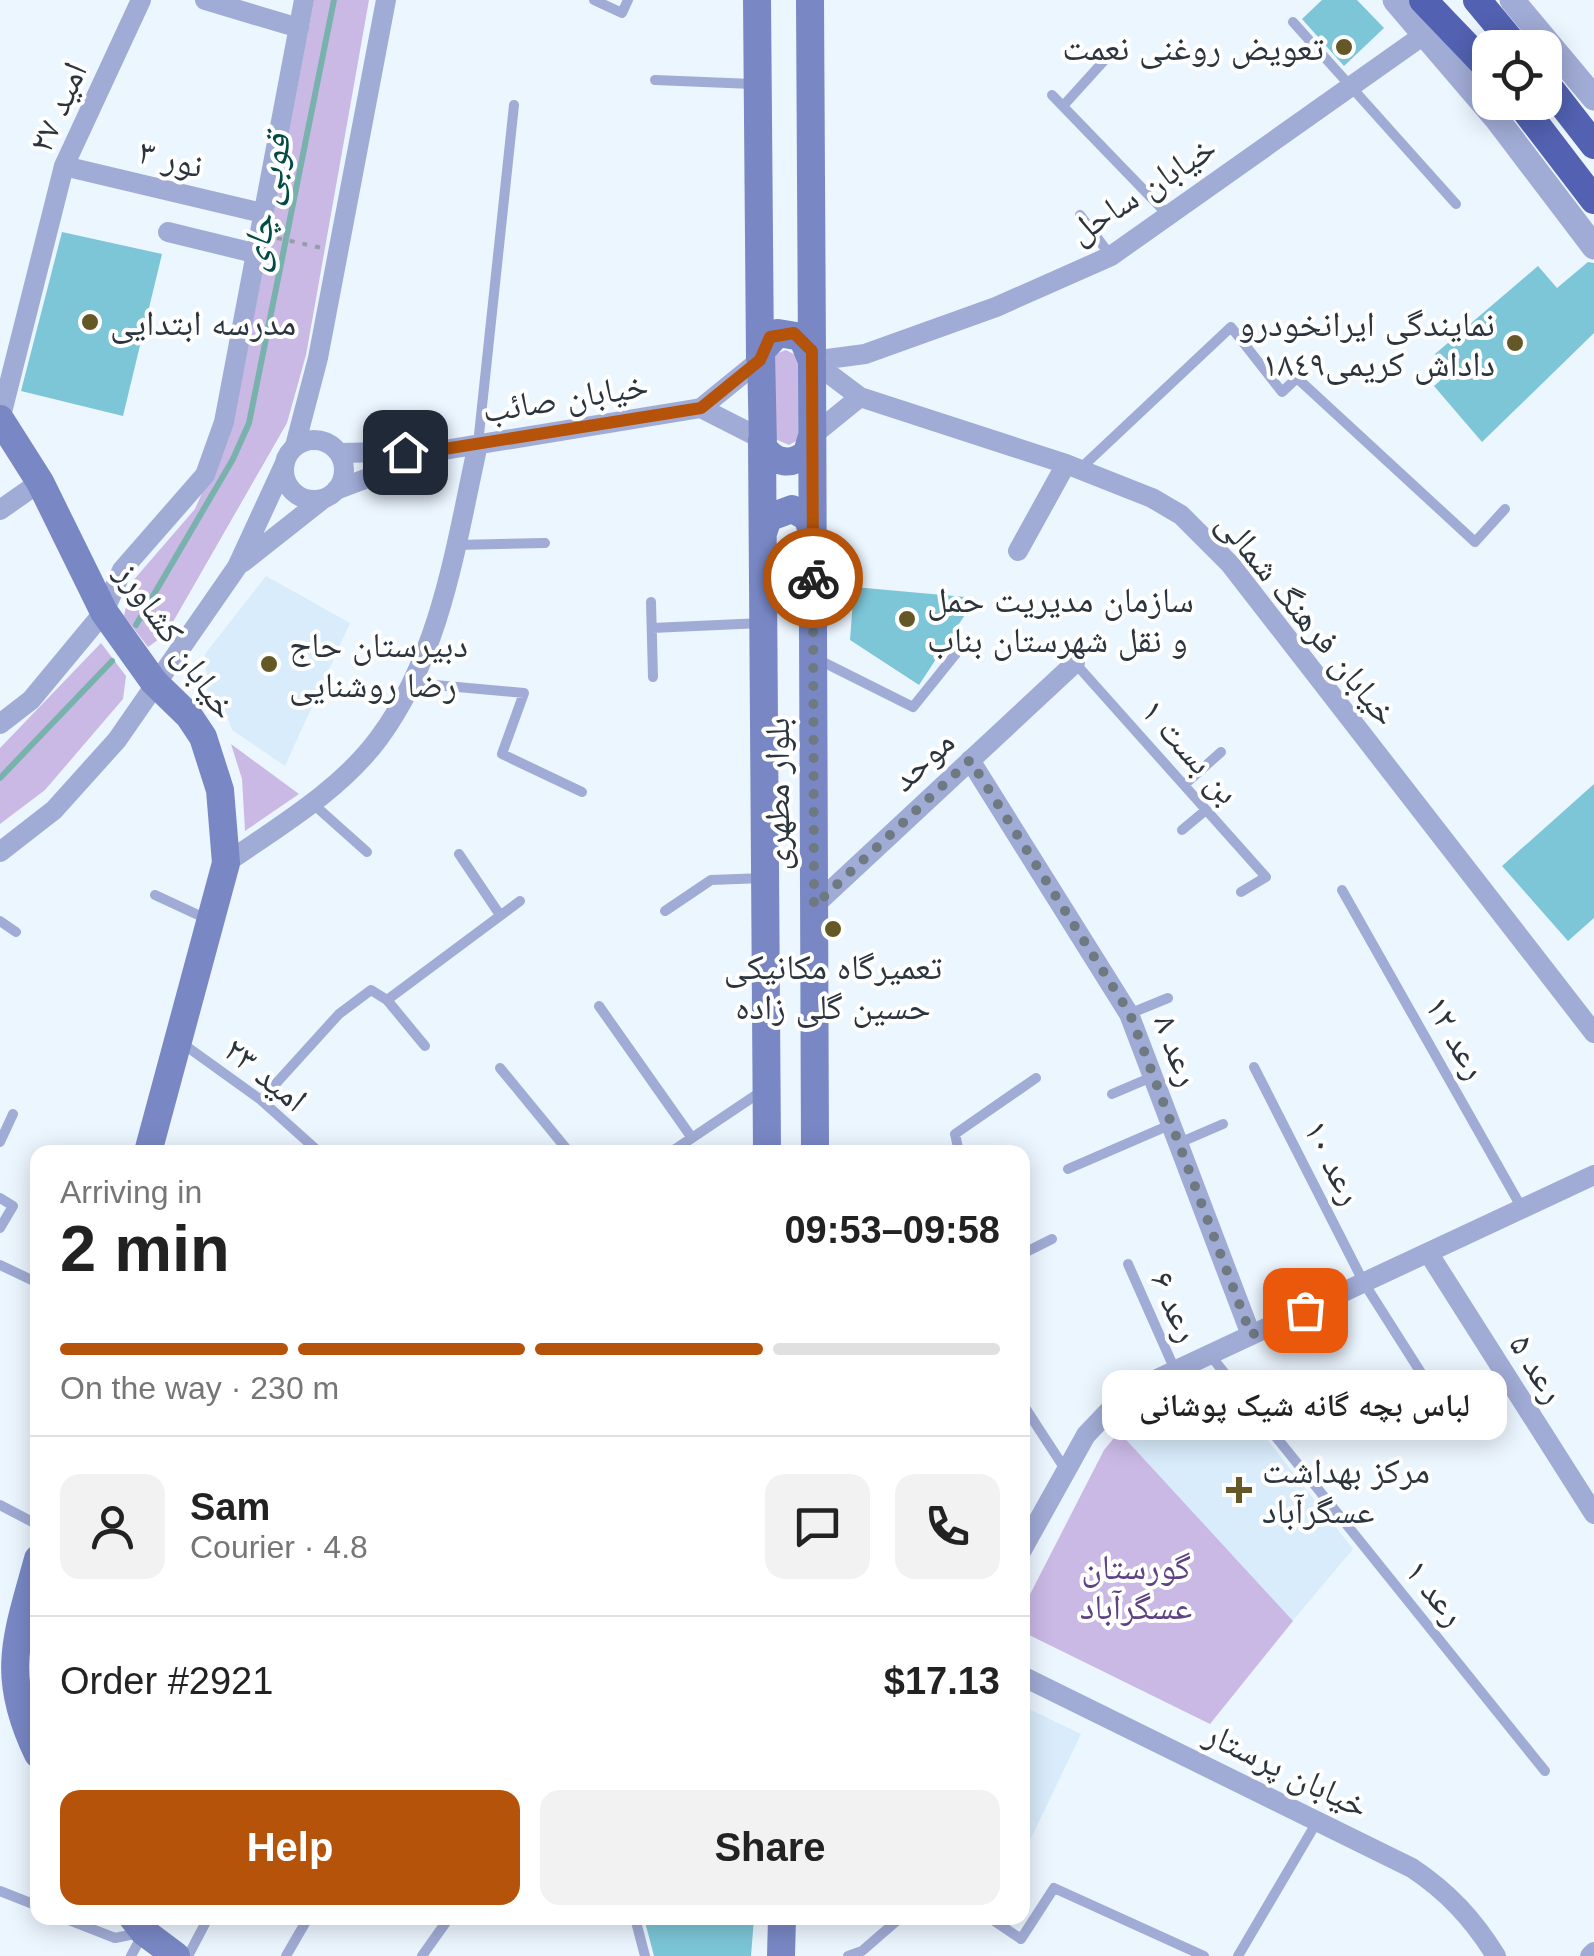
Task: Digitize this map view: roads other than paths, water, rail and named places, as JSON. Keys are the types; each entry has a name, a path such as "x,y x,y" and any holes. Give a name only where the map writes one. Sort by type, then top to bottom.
{"highway":[{"path":"1422,0 1472,53"},
{"path":"1476,0 1507,7"},
{"path":"1562,104 1594,145"},
{"path":"1533,120 1594,200"}],"main road":[{"path":"758,0 760,360"},
{"path":"810,0 812,362"},
{"path":"759,256 773,276 790,278 805,270 811,255"},
{"path":"760,360 764,344 786,332 808,343 812,362"},
{"name":"بلوار مطهری","path":"760,360 768,1145"},
{"name":"بلوار مطهری","path":"812,362 815,1145"},
{"name":"خیابان کشاورز","path":"0,419 40,482 104,612 154,682 190,716 210,752 225,813 226,863 150,1145"},
{"path":"762,439 768,454 792,462 808,453 812,436"},
{"path":"762,533 768,518 792,508 807,516 812,533"},
{"path":"30,1583 5,1659 16,1703 30,1735"},
{"path":"781,1956 782,1925"},
{"path":"136,1935 176,1956"}],"street":[{"name":"امید ۲۷","path":"0,419 64,166 142,0"},
{"path":"205,0 299,28"},
{"path":"0,724 31,700 104,612 122,570 205,476 224,422 304,0"},
{"path":"0,852 67,796 117,740 236,567 290,454 324,442 339,453 344,468 330,495 297,495 286,481 290,454 338,251 386,0"},
{"path":"1395,0 1496,118 1594,247"},
{"path":"1507,7 1519,30"},
{"path":"1507,7 1594,98"},
{"path":"1425,34 1472,60"},
{"name":"خیابان ساحل","path":"812,362 865,354 996,307 1111,256 1425,34"},
{"name":"نور ۳","path":"64,166 258,233"},
{"path":"168,232 258,233"},
{"name":"خیابان صائب","path":"339,453 438,450 701,408 760,360"},
{"name":"خیابان فرهنگ شمالی","path":"812,362 860,396 1122,484 1182,515 1230,564 1594,1033"},
{"path":"812,436 860,396"},
{"name":"خیابان صائب","path":"701,408 762,439"},
{"path":"226,863 312,802 378,740 413,683 446,590 478,444"},
{"name":"خیابان صائب","path":"236,567 330,495 438,450"},
{"path":"1018,551 1073,466"},
{"path":"0,510 40,482"},
{"name":"موحد","path":"814,906 1075,663"},
{"name":"رعد ۸","path":"970,760 1130,1014 1251,1335"},
{"path":"1030,1535 1086,1435 1111,1405 1175,1370 1594,1176"},
{"name":"رعد ۵","path":"1429,1254 1594,1514"},
{"name":"خیابان پرستار","path":"1030,1680 1319,1819 1433,1882 1475,1923 1496,1956"}],"lane":[{"path":"594,0 622,13 628,0"},
{"path":"1293,22 1456,204"},
{"path":"1063,106 1112,52"},
{"path":"654,80 758,84"},
{"path":"1052,94 1168,215"},
{"path":"478,444 514,105"},
{"path":"1080,215 1111,256"},
{"path":"1073,466 1231,326 1282,392 1297,378 1475,542 1506,509"},
{"path":"455,546 545,544"},
{"path":"652,602 652,677"},
{"path":"652,628 764,623"},
{"path":"813,656 913,707 958,651"},
{"name":"بن بست ۱","path":"1075,663 1266,876 1241,892"},
{"path":"413,683 524,693 502,754 582,792"},
{"path":"1184,785 1221,752"},
{"path":"312,802 367,852"},
{"path":"1182,830 1206,810"},
{"path":"458,854 500,915"},
{"path":"665,911 711,880 765,878"},
{"name":"رعد ۱۲","path":"1342,890 1524,1211"},
{"path":"155,895 210,920"},
{"path":"386,1000 520,901"},
{"path":"0,920 16,932"},
{"path":"261,1100 338,1014 371,990 386,1000 424,1046"},
{"path":"1130,1014 1168,998"},
{"path":"599,1006 692,1138"},
{"name":"امید ۲۳","path":"178,1040 261,1100 311,1145"},
{"name":"رعد ۱۰","path":"1254,1066 1364,1283 1437,1398"},
{"path":"500,1068 562,1145"},
{"path":"1112,1094 1153,1076"},
{"path":"957,1145 955,1134 1036,1078"},
{"path":"682,1145 767,1088"},
{"path":"0,1142 13,1114"},
{"path":"1068,1169 1175,1134 1223,1124"},
{"path":"0,1198 13,1206 0,1228"},
{"path":"1030,1250 1052,1239"},
{"name":"رعد ۶","path":"1128,1264 1175,1370"},
{"path":"0,1265 30,1279"},
{"name":"رعد ۱","path":"1210,1354 1545,1771"},
{"path":"1030,1415 1066,1470"},
{"path":"0,1505 30,1521"},
{"path":"1238,1956 1319,1819"},
{"path":"1000,1925 1021,1939 1054,1888 1204,1956"},
{"path":"0,1891 30,1903"},
{"path":"82,1925 114,1938 136,1935"},
{"path":"188,1956 204,1925"},
{"path":"286,1956 304,1925"},
{"path":"422,1956 443,1925"},
{"path":"636,1925 645,1956"},
{"path":"848,1956 862,1952 892,1925"}],"waterway":[{"name":"قوبی چای","path":"136,625 233,459 249,423 334,0"},
{"name":"قوبی چای","path":"0,778 112,661"}],"place":[{"name":"تعویض روغنی نعمت","path":"1344,47"},
{"name":"مدرسه ابتدایی","path":"90,322"},
{"name":"نمایندگی ایرانخودرو داداش کریمی١٨٤٩","path":"1515,343"},
{"name":"سازمان مدیریت حمل و نقل شهرستان بناب","path":"907,619"},
{"name":"دبیرستان حاج رضا روشنایی","path":"269,664"},
{"name":"تعمیرگاه مکانیکی حسین گلی زاده","path":"833,929"},
{"name":"لباس بچه گانه شیک پوشانی","path":"1305,1310"},
{"name":"مرکز بهداشت عسگرآباد","path":"1239,1490"}],"park label":[{"name":"گورستان عسگرآباد","path":"1136,1586"}]}
